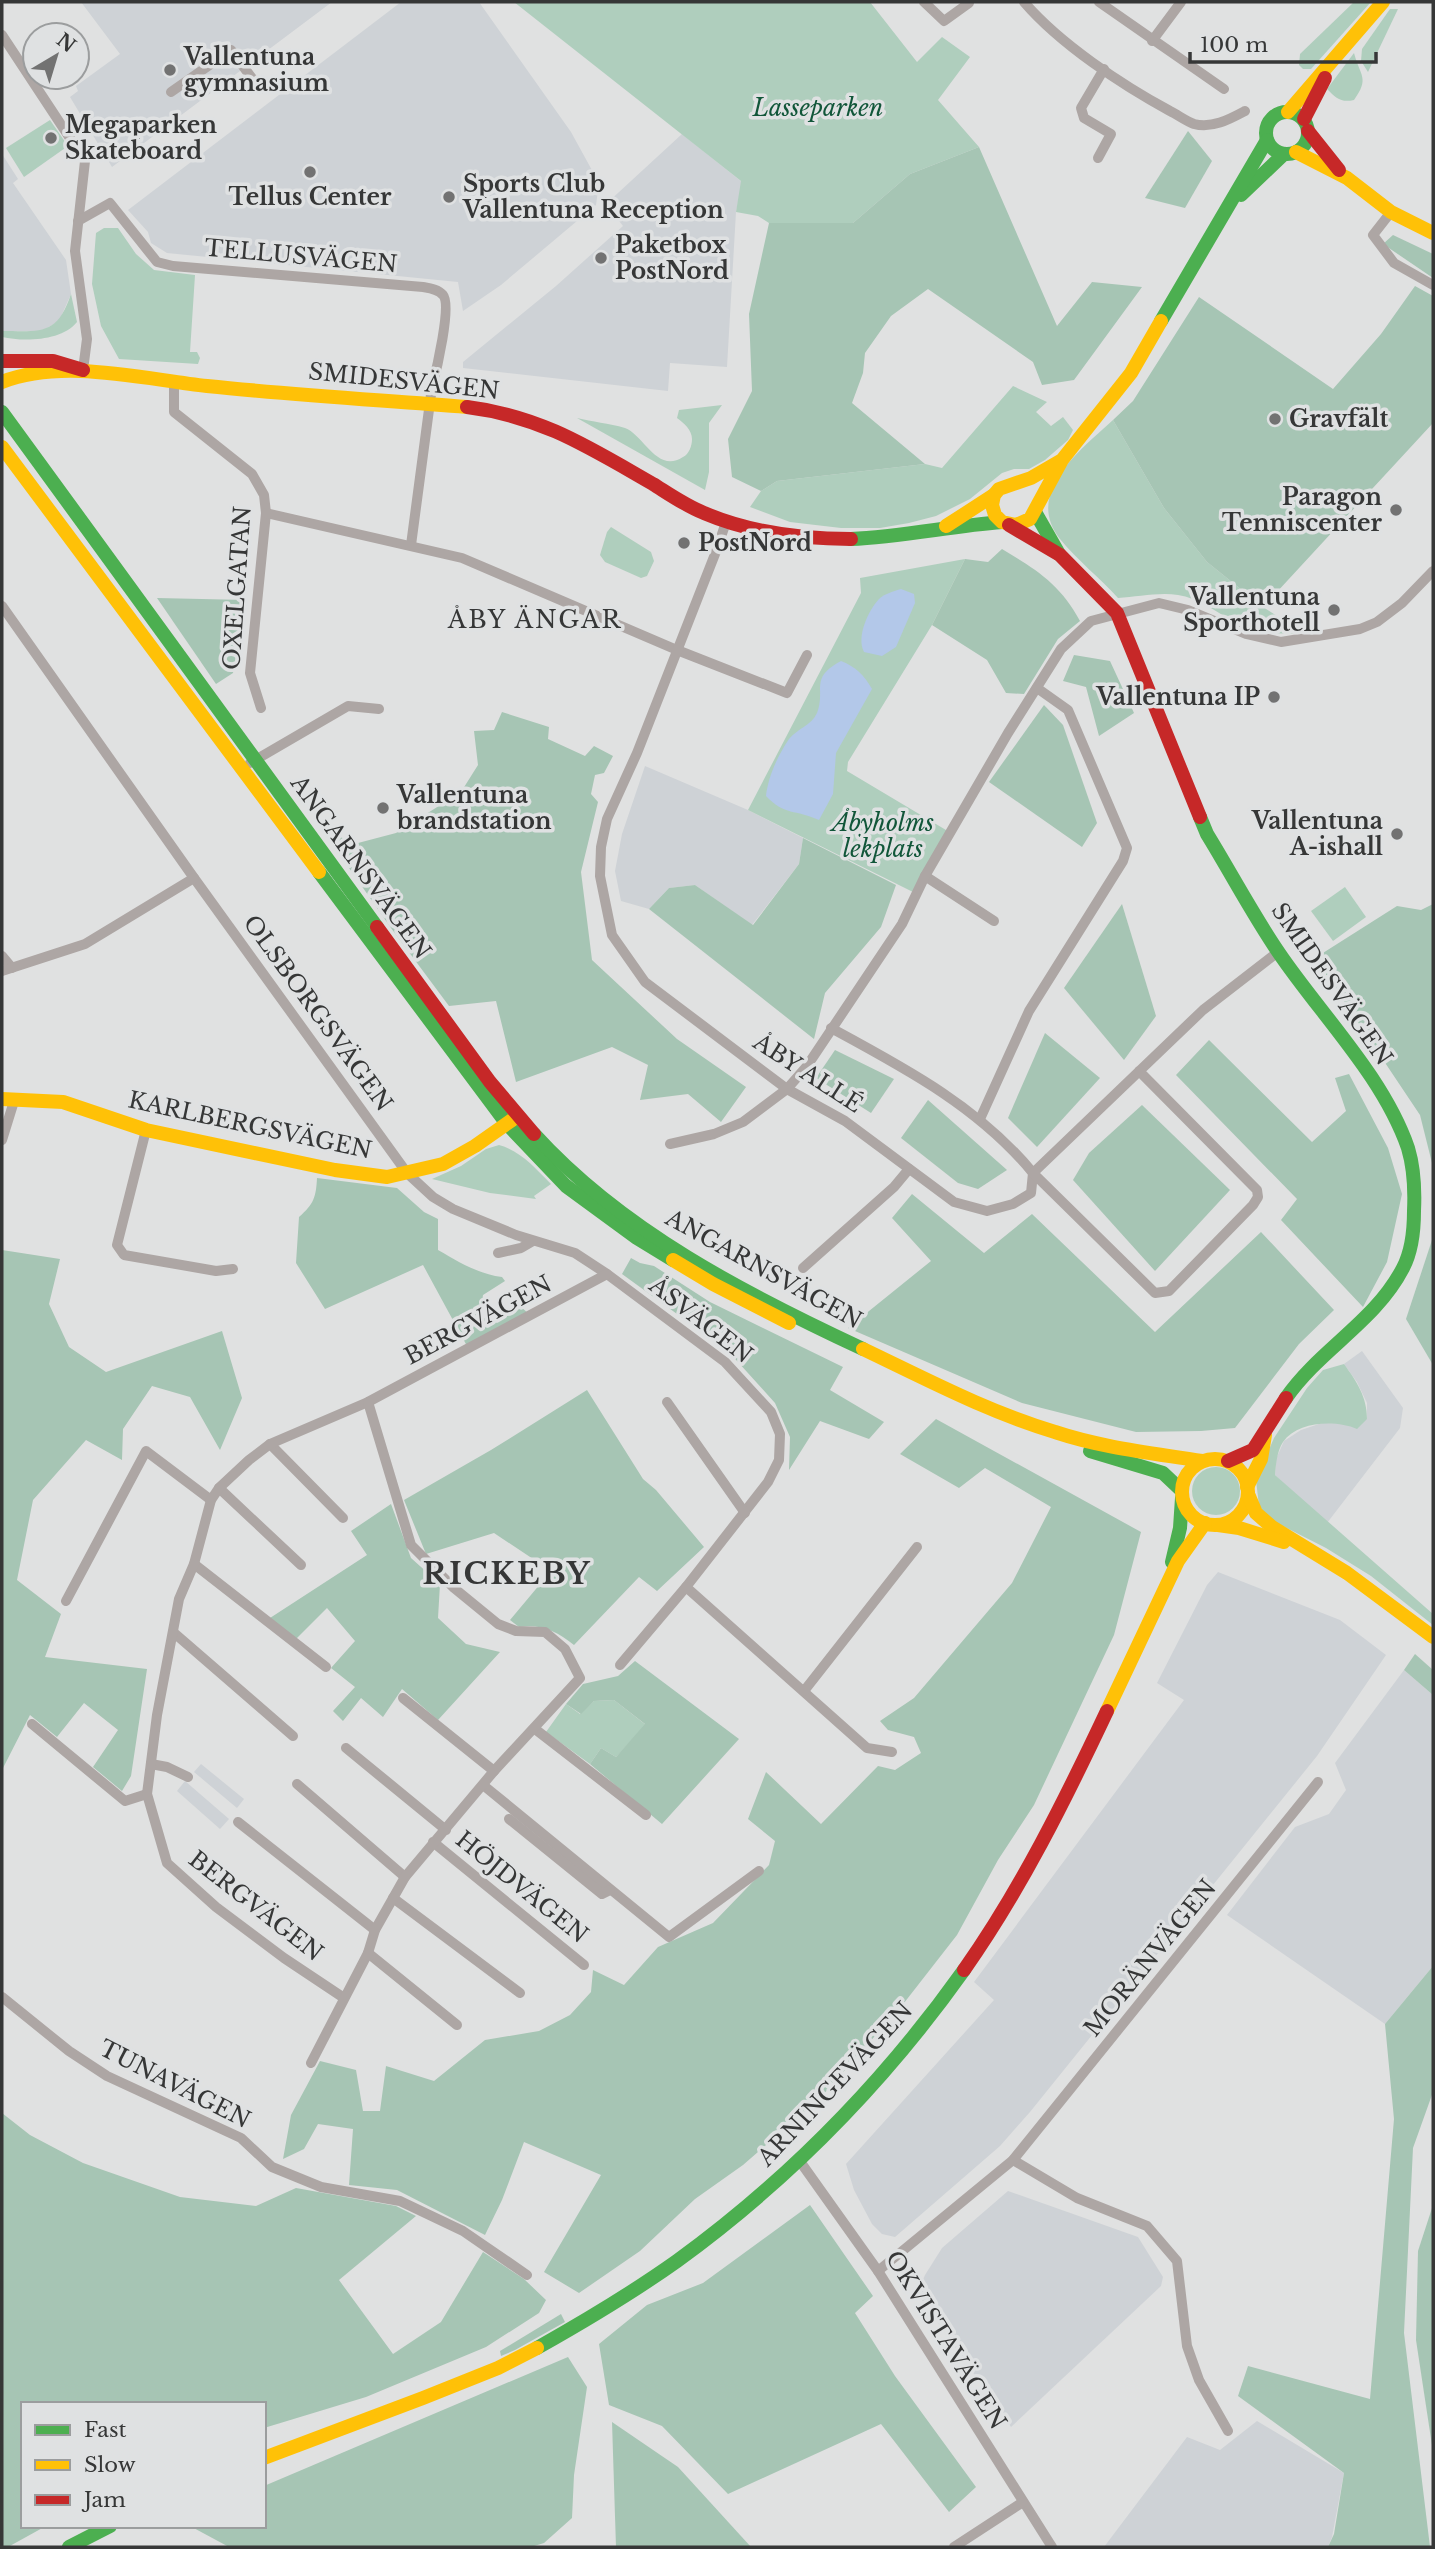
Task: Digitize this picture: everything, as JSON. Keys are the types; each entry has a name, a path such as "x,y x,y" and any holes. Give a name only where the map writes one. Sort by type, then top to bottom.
{"main road":[{"path":"1005,524 1024,523 1062,460 1131,373 1267,140 1267,128 1272,118 1288,112 1383,2"},
{"path":"1227,208 1290,153 1306,144 1306,125 1336,58"},
{"path":"1288,112 1299,115 1320,148 1347,178 1391,212 1433,233"},
{"path":"1267,140 1274,149 1290,153 1347,178"},
{"name":"SMIDESVÄGEN","path":"2,361 67,362 83,370 174,383 430,402 517,416 566,434 703,513 768,533 809,539 894,537 945,527 1005,524"},
{"name":"SMIDESVÄGEN","path":"2,382 16,375 83,370"},
{"name":"ANGARNSVÄGEN","path":"2,412 249,763 311,865 566,1186 636,1238 713,1284 947,1398 1030,1432 1163,1473 1182,1494"},
{"name":"ANGARNSVÄGEN","path":"2,447 249,763"},
{"path":"1060,555 1005,524 995,515 992,505 994,495 1006,485 1031,478 1062,460"},
{"path":"1016,482 1029,488 1060,555"},
{"name":"SMIDESVÄGEN","path":"945,527 994,495"},
{"name":"SMIDESVÄGEN","path":"1060,555 1117,613 1207,834 1278,952 1391,1110 1408,1149 1415,1186 1414,1231 1404,1266 1386,1295 1367,1318 1312,1365 1288,1395 1253,1450 1228,1461"},
{"name":"KARLBERGSVÄGEN","path":"8,1099 62,1102 146,1130 335,1170 387,1178 443,1164 475,1146 512,1119"},
{"name":"ANGARNSVÄGEN","path":"512,1119 582,1182 648,1232 709,1270 825,1331 992,1410 1080,1440 1125,1450 1202,1461"},
{"name":"SMIDESVÄGEN","path":"1247,1491 1261,1459 1266,1431"},
{"path":"1312,1552 1271,1537 1211,1524 1192,1516 1182,1494 1188,1472 1202,1461 1213,1458 1228,1461 1244,1475 1256,1513 1272,1527 1347,1573 1433,1637"},
{"path":"1211,1524 1231,1520 1239,1514 1245,1506 1247,1491"},
{"name":"ARNINGEVÄGEN","path":"1168,1579 1180,1528 1182,1494"},
{"name":"ARNINGEVÄGEN","path":"266,2457 373,2419 526,2355 578,2325 708,2239 799,2160 932,2015 1013,1898 1063,1804 1147,1629 1168,1579 1192,1536 1211,1524"},
{"path":"69,2547 106,2528"}],"street":[{"path":"924,2 944,21 969,3 967,2"},
{"path":"1024,2 1066,43 1141,94 1194,124 1213,124 1245,111"},
{"path":"1099,2 1224,89"},
{"path":"1152,41 1181,2"},
{"path":"2,36 85,161 75,251 87,339 83,370"},
{"path":"171,92 230,50 260,89"},
{"path":"1098,158 1111,134 1084,118 1082,108 1104,69"},
{"name":"TELLUSVÄGEN","path":"78,221 110,203 157,262 173,267 434,289 443,295 446,301 430,402"},
{"path":"1391,212 1373,235 1394,263 1433,285"},
{"name":"OXELGATAN","path":"174,383 174,412 252,474 264,495 266,513 250,673 261,708"},
{"path":"411,545 430,402"},
{"path":"266,513 462,558 677,650 788,694 807,655"},
{"name":"ÅBY ALLÉ","path":"726,522 718,549 637,753 607,819 601,847 600,876 612,935 645,982 787,1089 845,1121 954,1202 987,1211 1013,1204 1031,1192 1033,1173"},
{"path":"670,1144 714,1134 743,1122 787,1089 807,1066 902,924 925,876 1061,649 1091,621 1160,603 1188,610 1246,634 1281,642 1360,629 1377,622 1402,603 1433,570"},
{"name":"OLSBORGSVÄGEN","path":"2,606 407,1173"},
{"path":"1274,641 1280,653"},
{"path":"980,1119 1029,1011 1123,860 1127,848 1068,710 1037,688"},
{"path":"249,763 348,706 379,709"},
{"path":"925,876 994,921"},
{"path":"2,956 7,969 85,944 194,878"},
{"path":"1033,1173 1203,1010 1278,952"},
{"path":"831,1028 930,1083 980,1119 1156,1293 1169,1291 1253,1205 1258,1197 1258,1190 1139,1070"},
{"path":"2,1140 8,1099"},
{"path":"146,1130 117,1245 124,1255 216,1271 233,1269"},
{"path":"803,1268 894,1187 909,1169"},
{"name":"ÅSVÄGEN","path":"407,1173 433,1197 453,1209 533,1241 575,1253 607,1274 725,1362 771,1412 780,1434 779,1460 768,1482 687,1587 620,1665"},
{"path":"498,1253 521,1248 533,1241"},
{"name":"BERGVÄGEN","path":"344,1998 284,1958 216,1907 167,1863 148,1794 157,1715 179,1599 194,1563 211,1500 219,1488 270,1444 368,1402 607,1274"},
{"name":"HÖJDVÄGEN","path":"311,2063 368,1953 375,1930 405,1877 494,1771 580,1678 565,1649 545,1632 516,1631 498,1624 454,1588 411,1545 368,1402"},
{"path":"667,1402 746,1513"},
{"path":"270,1444 343,1518"},
{"path":"66,1601 146,1451 211,1500"},
{"path":"219,1488 301,1565"},
{"path":"804,1691 917,1547"},
{"path":"194,1563 326,1667"},
{"path":"687,1587 867,1748 892,1752"},
{"path":"173,1632 293,1735"},
{"path":"403,1698 494,1771"},
{"path":"32,1724 125,1801 148,1794"},
{"path":"535,1729 646,1815"},
{"name":"HÖJDVÄGEN","path":"346,1748 446,1830"},
{"path":"151,1764 167,1767 188,1777"},
{"name":"MORÄNVÄGEN","path":"878,2271 1013,2160 1318,1782"},
{"path":"297,1784 405,1877"},
{"name":"HÖJDVÄGEN","path":"483,1785 668,1937 759,1871"},
{"name":"HÖJDVÄGEN","path":"509,1819 602,1894 610,1890"},
{"path":"238,1822 375,1930"},
{"name":"HÖJDVÄGEN","path":"433,1842 584,1965"},
{"path":"393,1898 520,1993"},
{"path":"368,1953 457,2025"},
{"name":"TUNAVÄGEN","path":"2,1997 78,2058 152,2099 241,2138 272,2167 321,2187 400,2201 464,2231 527,2275"},
{"name":"OKVISTAVÄGEN","path":"799,2160 878,2271 1052,2547"},
{"path":"1013,2160 1077,2198 1147,2227 1177,2261 1187,2346 1199,2380 1228,2431"},
{"path":"954,2547 1023,2502"}],"shaded area":[{"name":"Vallentuna gymnasium","path":"81,2 332,2 112,167 70,97 78,91 91,91 91,75 120,54"},
{"path":"401,2 479,2 571,132 599,183 596,205 501,285 463,311 458,282 167,253 151,243 148,232 128,210"},
{"path":"682,134 742,182 736,212 727,367 670,363 668,391 463,368 463,362 556,286 623,226 606,204"},
{"path":"2,154 18,179 13,183 66,260 71,294 59,321 42,331 2,331"},
{"path":"645,766 748,810 803,838 799,864 752,925 695,885 669,888 649,909 621,901 615,871 622,834"},
{"path":"1362,1351 1403,1408 1400,1428 1327,1523 1275,1475 1276,1459 1284,1441 1301,1430 1322,1423 1367,1419 1367,1403 1344,1364"},
{"path":"1218,1572 1340,1620 1386,1655 1317,1756 1030,2112 1000,2146 895,2237 882,2234 872,2224 854,2190 846,2164 994,2000 974,1982 1184,1700 1157,1683 1207,1585"},
{"path":"1404,1670 1433,1695 1433,1966 1385,2024 1227,1915 1295,1827 1329,1814 1346,1790 1335,1763"},
{"path":"201,1764 244,1799 237,1808 194,1772"},
{"path":"185,1781 229,1819 220,1829 177,1791"},
{"path":"1008,2191 1138,2237 1163,2277 1161,2286 1011,2427 917,2293 942,2248"},
{"path":"1257,2421 1344,2473 1328,2547 1104,2547 1187,2437 1220,2450"}],"green space":[{"name":"Lasseparken","path":"514,2 870,2 917,62 942,37 970,57 938,100 979,147 910,174 853,223 769,223 758,216 736,212 741,181"},
{"path":"1354,2 1371,2 1311,69 1303,69 1299,65 1300,54"},
{"path":"1390,9 1398,9 1368,72 1361,61 1362,49"},
{"path":"1354,53 1362,77 1362,87 1354,100 1342,100 1327,89"},
{"path":"50,120 68,146 24,177 6,148"},
{"path":"1188,131 1212,161 1185,208 1145,198"},
{"path":"979,147 1057,326 1092,282 1142,287 1074,380 1042,385 1033,362 928,289 891,316 865,353 863,373 852,403 925,464 777,481 761,491 732,477 728,439 752,391 749,314 769,223 853,223 910,174"},
{"path":"104,228 118,228 136,254 154,270 195,275 190,352 197,352 200,358 198,364 119,359 101,326 92,284 96,233"},
{"path":"1393,235 1433,254 1433,278 1383,244"},
{"path":"1415,286 1433,296 1433,423 1263,607 1207,562 1164,508 1113,420 1133,401 1199,297 1333,389 1381,334"},
{"path":"71,294 77,322 62,333 42,338 2,337 2,331 37,330 53,324 66,308"},
{"path":"1013,386 1047,402 1036,412 1051,426 1063,417 1073,430 1068,440 1045,460 1029,469 1014,469 1002,473 970,499 936,516 880,528 841,528 790,522 750,507 761,491 777,481 925,464 942,468"},
{"path":"722,405 709,423 709,472 705,490 577,418 625,428 658,457 674,461 687,454 692,442 689,430 677,418 679,410"},
{"path":"1113,420 1164,508 1207,562 1263,607 1302,632 1276,633 1250,628 1200,602 1178,595 1118,598 1067,547 1050,522 1048,505 1052,488 1073,458"},
{"path":"611,527 651,552 654,561 647,576 641,578 605,562 600,555"},
{"path":"1002,549 1056,587 1080,621 1058,639 1024,694 1006,693 987,660 932,625 965,559 988,562"},
{"name":"Åbyholms lekplats","path":"965,559 932,625 848,762 847,771 951,833 917,894 748,810 861,593 860,578"},
{"path":"157,598 246,600 233,673 216,684"},
{"path":"1074,655 1110,661 1134,713 1099,736 1086,687 1063,681"},
{"path":"1044,705 1063,725 1097,823 1082,847 989,782"},
{"path":"502,712 549,727 548,739 585,756 594,746 613,756 604,773 595,775 591,794 598,802 581,872 592,960 677,1039 746,1087 721,1122 688,1094 640,1100 648,1065 612,1047 516,1082 496,1001 449,1006 324,832 358,843 396,833 461,792 478,765 474,731 494,730"},
{"path":"803,838 896,885 881,927 825,993 814,1039 649,909 669,888 695,885 753,925 799,864"},
{"path":"1345,887 1366,917 1333,941 1311,911"},
{"path":"1122,904 1156,1016 1124,1060 1064,988"},
{"path":"1433,904 1433,1167 1420,1115 1315,958 1397,906 1421,910"},
{"path":"1045,1033 1100,1078 1037,1147 1008,1118"},
{"path":"1209,1040 1312,1142 1346,1111 1335,1078 1349,1074 1388,1148 1402,1194 1387,1262 1363,1307 1281,1220 1297,1199 1176,1075"},
{"path":"835,1050 894,1079 871,1113 816,1078"},
{"path":"928,1100 1007,1170 978,1189 958,1183 901,1138"},
{"path":"1142,1105 1230,1190 1155,1271 1073,1180 1089,1153"},
{"path":"499,1145 521,1156 551,1184 534,1196 536,1199 490,1193 432,1179 461,1166 486,1149"},
{"path":"317,1178 397,1188 424,1212 438,1219 438,1250 477,1270 502,1277 505,1281 483,1295 480,1315 487,1320 502,1317 521,1307 529,1314 467,1346 423,1265 325,1309 296,1263 299,1217 313,1200"},
{"path":"912,1194 984,1253 1032,1214 1155,1332 1261,1232 1334,1310 1299,1344 1235,1428 1136,1432 1022,1403 848,1328 931,1261 892,1218"},
{"path":"1433,1237 1433,1365 1406,1319"},
{"path":"2,1250 60,1259 49,1304 69,1347 106,1372 222,1331 242,1398 220,1450 190,1397 152,1386 123,1429 122,1460 86,1440 33,1500 17,1580 61,1614 45,1657 147,1669 131,1776 122,1791 93,1767 118,1730 84,1703 57,1737 30,1715 2,1770"},
{"path":"631,1258 654,1266 710,1302 843,1367 830,1390 884,1422 869,1439 820,1421 789,1470 790,1437 775,1403 728,1351 622,1274"},
{"path":"1344,1364 1360,1390 1367,1419 1357,1429 1339,1424 1318,1424 1298,1430 1283,1442 1275,1475 1433,1614 1433,1625 1371,1576 1326,1548 1271,1520 1259,1506 1256,1480 1274,1438 1307,1388 1323,1370"},
{"path":"587,1390 643,1479 656,1490 704,1547 657,1591 639,1577 574,1645 548,1630 519,1627 510,1620 551,1571 494,1533 426,1554 404,1500"},
{"path":"936,1419 1141,1532 1114,1635 1034,1805 998,1860 957,1935 904,2003 822,2096 743,2165 695,2199 640,2251 579,2293 544,2272 601,2175 524,2142 502,2200 485,2235 397,2190 349,2185 353,2129 318,2124 304,2149 283,2159 291,2115 320,2061 356,2070 363,2111 380,2111 386,2066 434,2081 485,2040 539,2031 570,2015 591,1992 593,1970 624,1985 658,1947 713,1923 769,1865 775,1841 748,1819 766,1772 821,1824 878,1766 895,1770 921,1753 914,1737 888,1730 880,1721 914,1698 1012,1583 1051,1507 985,1468 959,1488 900,1454"},
{"path":"1216,1467 1225,1468 1233,1474 1239,1482 1239,1500 1233,1508 1225,1514 1216,1515 1207,1514 1199,1508 1193,1500 1192,1491 1193,1482 1199,1474 1207,1468"},
{"path":"391,1504 411,1558 440,1584 438,1618 466,1644 500,1652 438,1720 402,1689 383,1717 361,1698 343,1721 333,1711 355,1687 331,1668 355,1641 327,1608 296,1639 270,1618 367,1555 351,1531"},
{"path":"1415,1654 1433,1670 1433,1695 1404,1670"},
{"path":"635,1661 739,1739 662,1824 590,1764 601,1748 616,1757 645,1724 614,1700 594,1701 581,1714 566,1704 583,1684 618,1676"},
{"path":"614,1700 646,1725 616,1757 601,1748 590,1764 546,1732 566,1704 580,1714 594,1701"},
{"path":"1433,1966 1433,2092 1413,2148 1404,2333 1430,2547 1328,2547 1334,2534 1344,2473 1238,2396 1248,2366 1370,2399 1394,2119 1385,2024"},
{"path":"2,2113 30,2135 83,2163 180,2197 256,2206 296,2188 396,2206 416,2216 339,2280 393,2354 441,2322 483,2252 524,2279 546,2300 539,2313 486,2347 366,2397 266,2427 266,2402 21,2402 21,2528 42,2528 8,2547 2,2547"},
{"path":"810,2205 873,2296 855,2313 895,2376 976,2487 949,2512 881,2424 728,2494 662,2426 609,2405 599,2344 647,2305 703,2283"},
{"path":"1433,2205 1433,2452 1416,2340 1418,2251"},
{"path":"561,2314 565,2322 501,2356 500,2351"},
{"path":"568,2357 587,2387 574,2475 572,2518 544,2543 531,2547 229,2547 194,2528 266,2528 266,2485"},
{"path":"612,2422 678,2467 751,2547 616,2547"}],"water":[{"path":"901,589 914,594 915,603 896,647 882,656 864,652 862,632 871,610 881,597"},
{"path":"841,661 859,672 872,689 836,753 833,794 819,820 779,807 766,796 777,759 789,739 817,713 822,679 831,667"}],"traffic: fast":[{"path":"1287,112 1302,118 1308,133 1302,148 1287,154 1272,148 1266,133 1272,118 1287,112"},
{"path":"1161,321 1267,140"},
{"path":"1241,195 1284,154"},
{"path":"2,412 377,927"},
{"path":"1035,512 1059,554"},
{"path":"851,539 1002,522"},
{"path":"1200,817 1207,834 1269,939 1383,1096 1408,1148 1413,1171 1413,1233 1409,1255 1403,1268 1378,1304 1315,1365 1286,1398"},
{"path":"319,872 507,1124 566,1186 637,1238 673,1260"},
{"path":"534,1134 606,1201 687,1257 774,1306 863,1349"},
{"path":"1090,1451 1163,1473 1181,1490"},
{"path":"1172,1562 1180,1528 1182,1498"},
{"path":"537,2348 660,2273 757,2197 795,2163 867,2090 964,1970"},
{"path":"69,2547 106,2528"}],"traffic: slow":[{"path":"1288,112 1383,2"},
{"path":"1296,152 1347,178 1391,212 1433,233"},
{"path":"1062,460 1031,478 999,489 994,495 992,505 995,515 1002,522 1016,525 1030,519 1062,460 1131,373 1161,321"},
{"path":"2,382 51,372 103,372 207,386 467,407"},
{"path":"2,447 319,872"},
{"path":"946,526 994,495"},
{"path":"2,1099 63,1102 146,1130 335,1170 387,1177 443,1164 512,1120"},
{"path":"673,1260 789,1323"},
{"path":"863,1349 958,1394 1030,1424 1073,1438 1128,1450 1202,1461"},
{"path":"1247,1487 1261,1459 1265,1435"},
{"path":"1215,1459 1228,1462 1238,1469 1245,1479 1248,1492 1245,1505 1238,1515 1228,1522 1215,1525 1202,1522 1192,1515 1185,1505 1182,1492 1185,1479 1192,1469 1202,1462 1215,1459"},
{"path":"1248,1494 1256,1513 1272,1527 1347,1573 1433,1637"},
{"path":"1107,1711 1178,1561 1205,1523"},
{"path":"1218,1525 1239,1528 1284,1542"},
{"path":"266,2457 498,2368 537,2348"}],"traffic: jam":[{"path":"1304,119 1325,78"},
{"path":"1308,131 1339,170"},
{"path":"2,361 53,361 83,370"},
{"path":"467,407 494,411 564,435 691,507 722,520 776,534 851,539"},
{"path":"1009,525 1060,555 1117,613 1200,817"},
{"path":"377,927 490,1082 534,1134"},
{"path":"1228,1461 1253,1450 1286,1398"},
{"path":"964,1970 1041,1844 1107,1711"}],"place":[{"name":"Vallentuna gymnasium","path":"170,70"},
{"name":"Megaparken Skateboard","path":"51,138"},
{"name":"Tellus Center","path":"310,172"},
{"name":"Sports Club Vallentuna Reception","path":"449,197"},
{"name":"Paketbox PostNord","path":"601,258"},
{"name":"Gravfält","path":"1275,419"},
{"name":"Paragon Tenniscenter","path":"1396,510"},
{"name":"PostNord","path":"684,543"},
{"name":"Vallentuna Sporthotell","path":"1334,610"},
{"name":"Vallentuna IP","path":"1274,697"},
{"name":"Vallentuna brandstation","path":"383,808"},
{"name":"Vallentuna A-ishall","path":"1397,834"}],"district":[{"name":"ÅBY ÄNGAR","path":"535,619"},
{"name":"RICKEBY","path":"507,1573"}]}
